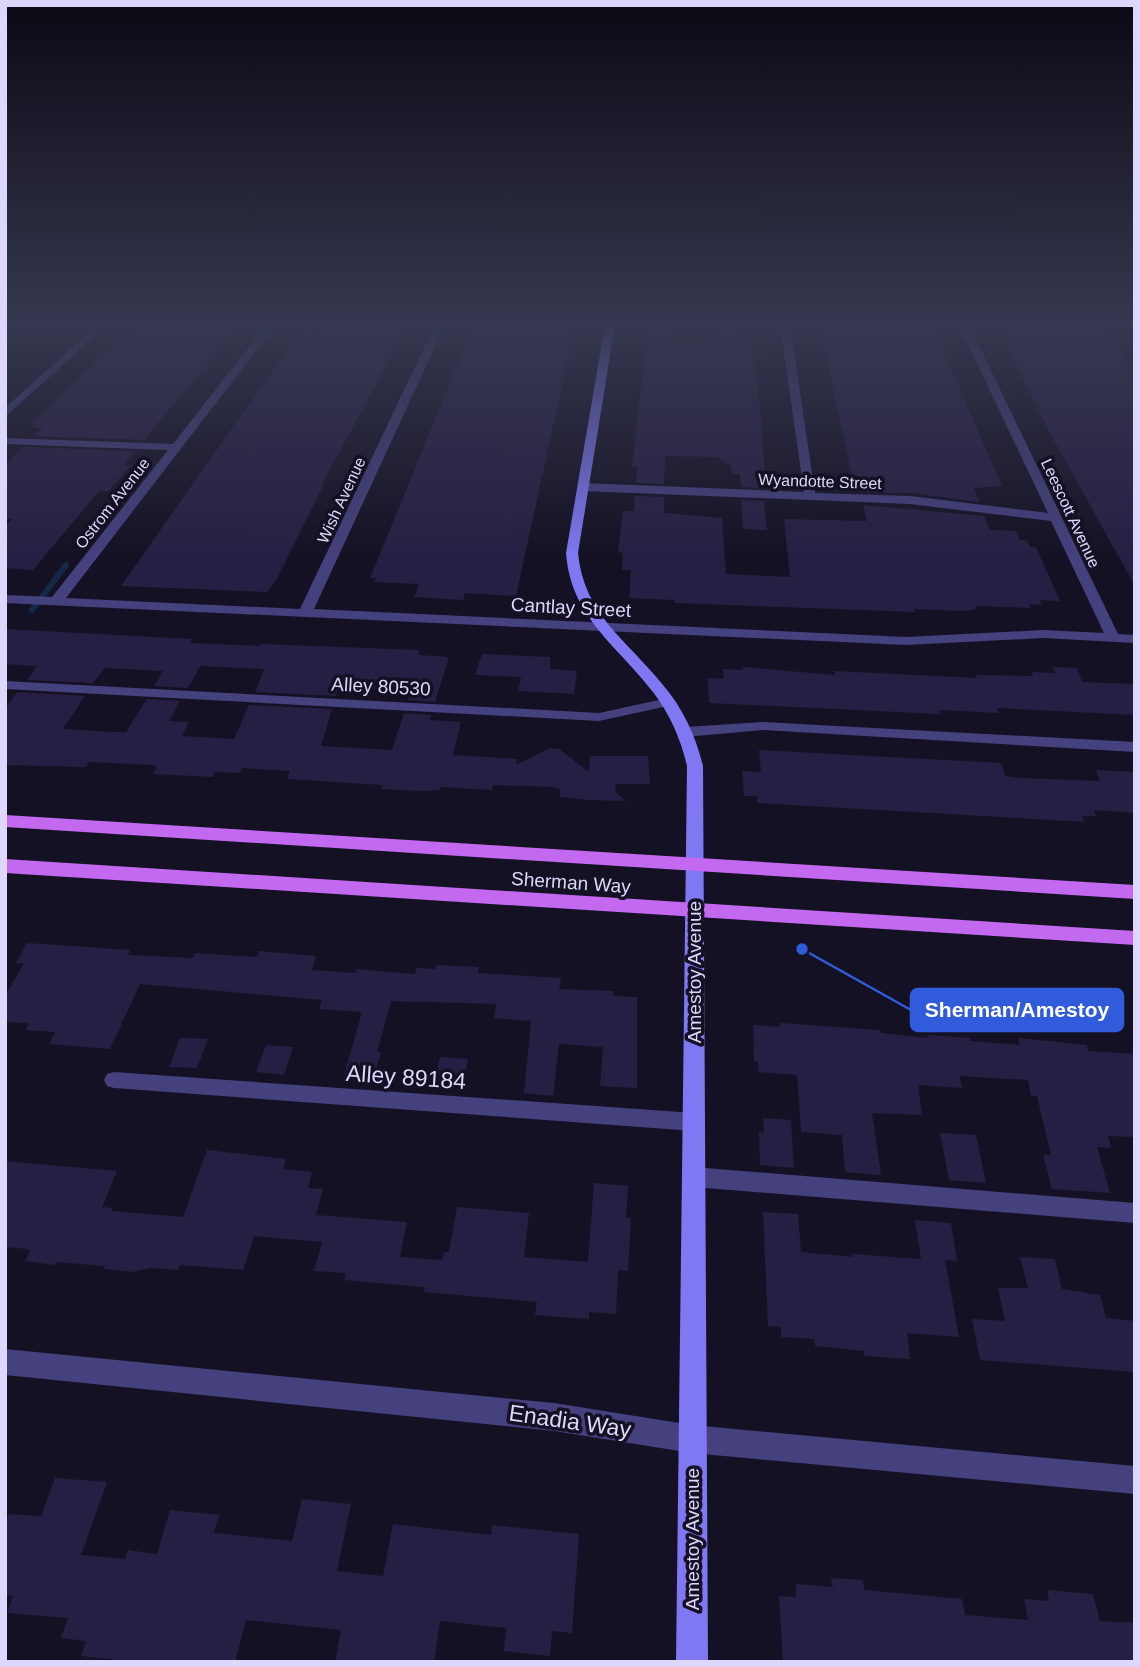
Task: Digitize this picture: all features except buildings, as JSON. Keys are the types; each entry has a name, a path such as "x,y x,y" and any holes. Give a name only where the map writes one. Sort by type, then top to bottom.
{"main road":[{"name":"Sherman Way","path":"5,821 1135,892"},
{"name":"Sherman Way","path":"5,866 1135,938"}],"street":[{"name":"Ostrom Avenue","path":"56,601 210,403"},
{"name":"Wish Avenue","path":"305,613 404,403"},
{"name":"Amestoy Avenue","path":"597,403 572,553 573,569 583,600 668,702 685,732 695,766 692,1662"},
{"path":"796,403 810,496"},
{"name":"Leescott Avenue","path":"1001,403 1113,638"},
{"path":"5,441 176,447"},
{"name":"Wyandotte Street","path":"583,487 952,503 1056,518"},
{"name":"Cantlay Street","path":"5,598 605,629 906,641 1043,634 1135,639"},
{"name":"Enadia Way","path":"5,1362 554,1416 692,1438 1135,1480"}],"lane":[{"name":"Alley 80530","path":"5,685 599,717 668,702"},
{"path":"685,732 763,726 1135,747"},
{"name":"Alley 89184","path":"114,1080 694,1122"},
{"path":"693,1177 1135,1213"}],"waterway":[{"path":"32,610 66,565"}],"place":[{"name":"Sherman/Amestoy","path":"802,949"}]}
